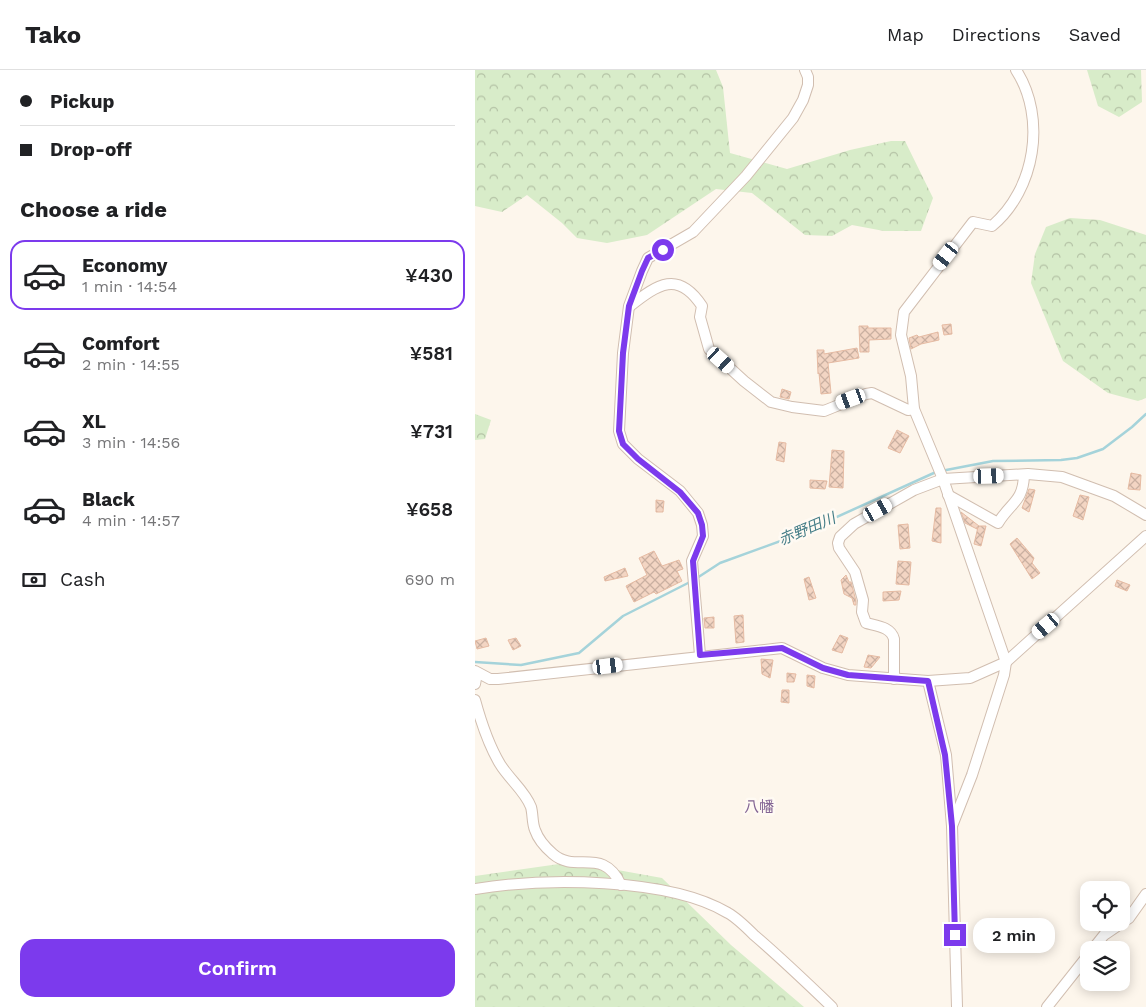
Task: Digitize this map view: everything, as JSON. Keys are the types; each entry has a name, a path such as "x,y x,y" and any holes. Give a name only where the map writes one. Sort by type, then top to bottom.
{"street":[{"path":"700,655 693,576 693,561 703,536 698,513 680,492 638,459 623,444 619,431 623,353 629,306 648,258 693,232 746,176 793,118 803,100 808,85 808,77 805,70"},
{"path":"952,826 1005,675 1006,662 948,494 914,409 911,376 901,335 905,312 973,222 992,226 1005,215 1022,186 1034,145 1028,96 1022,79 1016,70"},
{"path":"629,306 654,288 670,284 686,287 702,306 700,317 709,349 744,381 771,402 792,407 824,410 872,393 908,410 914,409"},
{"path":"894,679 893,634 886,628 866,623 862,612 863,600 855,572 839,548 840,537 854,524 940,474 1062,476 1114,496 1146,515"},
{"path":"948,494 999,523 1005,512 1018,500 1023,488 1024,474"},
{"path":"475,684 476,672 490,679 497,679 700,655 782,648 823,668 848,675 928,681 970,678 1006,662 1146,536"},
{"path":"928,681 945,755 952,826 957,1007"},
{"path":"475,700 483,727 500,764 531,807 535,831 544,845 554,855 566,861 593,862 605,866 616,873 621,885"},
{"path":"475,889 525,883 621,885 667,891 699,898 729,913 832,1007"},
{"path":"1099,941 1104,935 1129,918 1146,894"},
{"path":"1047,1007 1080,965"}],"green space":[{"path":"475,70 716,70 723,87 730,153 787,169 850,150 891,141 905,141 933,198 921,231 884,231 852,225 832,236 805,235 752,193 716,189 647,235 607,243 577,238 562,223 527,195 502,212 475,206"},
{"path":"1087,70 1141,70 1142,102 1119,117 1098,106"},
{"path":"1070,218 1100,220 1146,235 1146,398 1138,401 1108,393 1063,361 1031,283 1035,254 1046,227"},
{"path":"475,414 491,420 485,439 475,440"},
{"path":"573,862 662,878 731,945 804,1007 475,1007 475,876"}],"building":[{"path":"951,324 952,334 944,335 942,325"},
{"path":"859,326 891,328 891,339 869,340 869,352 860,352"},
{"path":"938,332 939,340 921,344 911,349 909,338"},
{"path":"857,348 859,358 828,363 831,393 821,394 817,350 824,350 824,354"},
{"path":"782,389 791,392 789,399 780,397"},
{"path":"897,430 909,436 900,453 888,448"},
{"path":"779,442 786,443 784,462 776,460"},
{"path":"832,450 844,451 843,488 829,487"},
{"path":"1131,473 1141,475 1140,490 1128,489"},
{"path":"810,480 827,481 825,489 810,488"},
{"path":"1029,489 1035,490 1029,512 1022,508"},
{"path":"1080,495 1089,497 1083,520 1073,516"},
{"path":"656,500 664,501 663,512 656,512"},
{"path":"936,508 941,508 941,543 932,541"},
{"path":"961,512 979,526 986,526 981,546 974,544 978,527 977,529 965,523"},
{"path":"908,524 910,548 900,549 898,525"},
{"path":"1017,538 1034,558 1032,563 1040,573 1032,579 1010,544"},
{"path":"654,551 662,566 679,560 683,569 677,571 682,581 634,602 626,586 647,575 639,558"},
{"path":"898,561 911,562 909,585 896,584"},
{"path":"625,568 628,576 605,581 604,577"},
{"path":"846,575 849,582 851,582 856,605 854,605 852,598 844,594 841,580"},
{"path":"809,577 816,598 809,600 804,579"},
{"path":"1117,580 1130,585 1127,591 1115,586"},
{"path":"901,591 899,600 883,601 883,592"},
{"path":"743,615 744,642 736,643 734,616"},
{"path":"714,617 714,628 705,628 704,618"},
{"path":"840,635 848,638 842,653 832,650"},
{"path":"486,638 489,646 477,649 475,641"},
{"path":"516,638 521,646 513,650 508,640"},
{"path":"868,655 880,657 871,668 864,667"},
{"path":"761,659 773,660 770,678 762,674"},
{"path":"787,673 796,674 794,682 787,682"},
{"path":"807,675 815,676 814,688 807,686"},
{"path":"782,690 789,690 789,703 781,702"}],"waterway":[{"name":"赤野田川","path":"941,471 993,461 1077,458 1103,449 1146,414"},
{"name":"赤野田川","path":"697,578 720,563 797,535 936,472"},
{"name":"赤野田川","path":"475,662 521,665 579,653 623,616 690,582"}],"district":[{"name":"八幡","path":"759,807"}],"route":[{"path":"663,250 648,258 629,306 623,353 622,403 619,431 623,444 638,459 680,492 698,513 703,536 693,561 693,576 700,655 782,648 823,668 848,675 928,681 945,755 952,826 955,935"}]}
